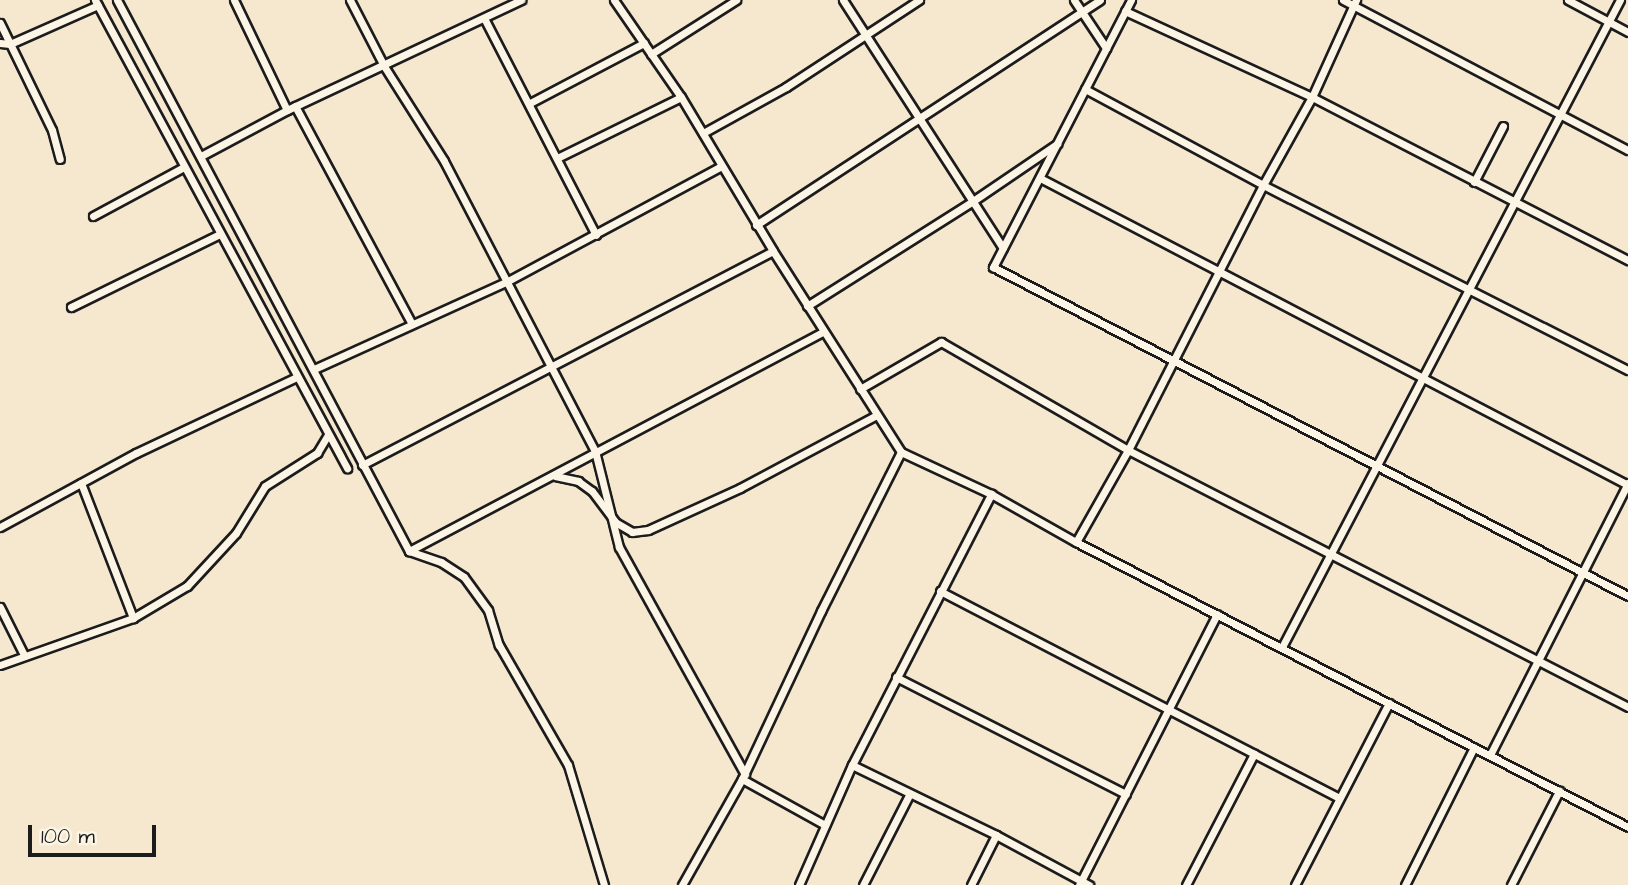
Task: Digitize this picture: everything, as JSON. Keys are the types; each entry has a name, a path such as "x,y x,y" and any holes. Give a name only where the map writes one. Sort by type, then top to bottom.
{"street":[{"path":"117,0 409,551 441,562 464,577 488,610 499,645 568,765 604,885"},
{"path":"234,0 412,324"},
{"path":"350,0 384,66 444,161 552,366 595,451 615,522 619,547 743,776 825,825"},
{"path":"201,156 291,108 521,0"},
{"path":"614,0 681,97 756,225 901,452 990,494 1076,542 1628,827"},
{"path":"844,0 1003,248"},
{"path":"703,133 786,88 919,0"},
{"path":"1074,0 1106,48"},
{"path":"756,225 1100,0"},
{"path":"1131,0 993,267 1628,596"},
{"path":"1343,0 1355,2 1558,116 1628,150"},
{"path":"1567,0 1628,33"},
{"path":"1282,647 1374,465 1515,203 1619,0"},
{"path":"651,54 731,1"},
{"path":"0,43 10,44 96,2 346,468"},
{"path":"1076,542 1175,362 1263,186 1312,97 1355,2"},
{"path":"1125,11 1312,97 1628,260"},
{"path":"484,18 596,235"},
{"path":"0,23 52,130 60,159"},
{"path":"530,103 644,43"},
{"path":"1085,89 1263,186 1628,370"},
{"path":"557,159 681,97"},
{"path":"1474,182 1503,125"},
{"path":"807,306 973,201 1057,143"},
{"path":"314,369 506,282 721,166"},
{"path":"93,216 184,167"},
{"path":"1040,178 1628,484 1536,660 1490,755"},
{"path":"71,307 220,234"},
{"path":"362,465 773,251"},
{"path":"409,551 823,332"},
{"path":"860,388 941,342 1128,450 1628,707"},
{"path":"0,527 136,453 296,377"},
{"path":"555,476 578,481 592,491 615,522 632,532 648,530 740,488 877,415"},
{"path":"0,665 24,654 134,618 187,586 236,533 265,486 317,453 328,435"},
{"path":"682,885 743,776 821,611 901,452"},
{"path":"80,483 134,618"},
{"path":"799,885 852,765 990,494"},
{"path":"940,592 1339,798"},
{"path":"0,607 24,654"},
{"path":"852,765 996,835 1083,884 1217,614"},
{"path":"897,677 1126,794"},
{"path":"1295,885 1389,703"},
{"path":"1405,885 1474,747"},
{"path":"1186,885 1254,754"},
{"path":"1511,885 1559,791"},
{"path":"863,885 909,795"},
{"path":"971,885 996,835"}]}
